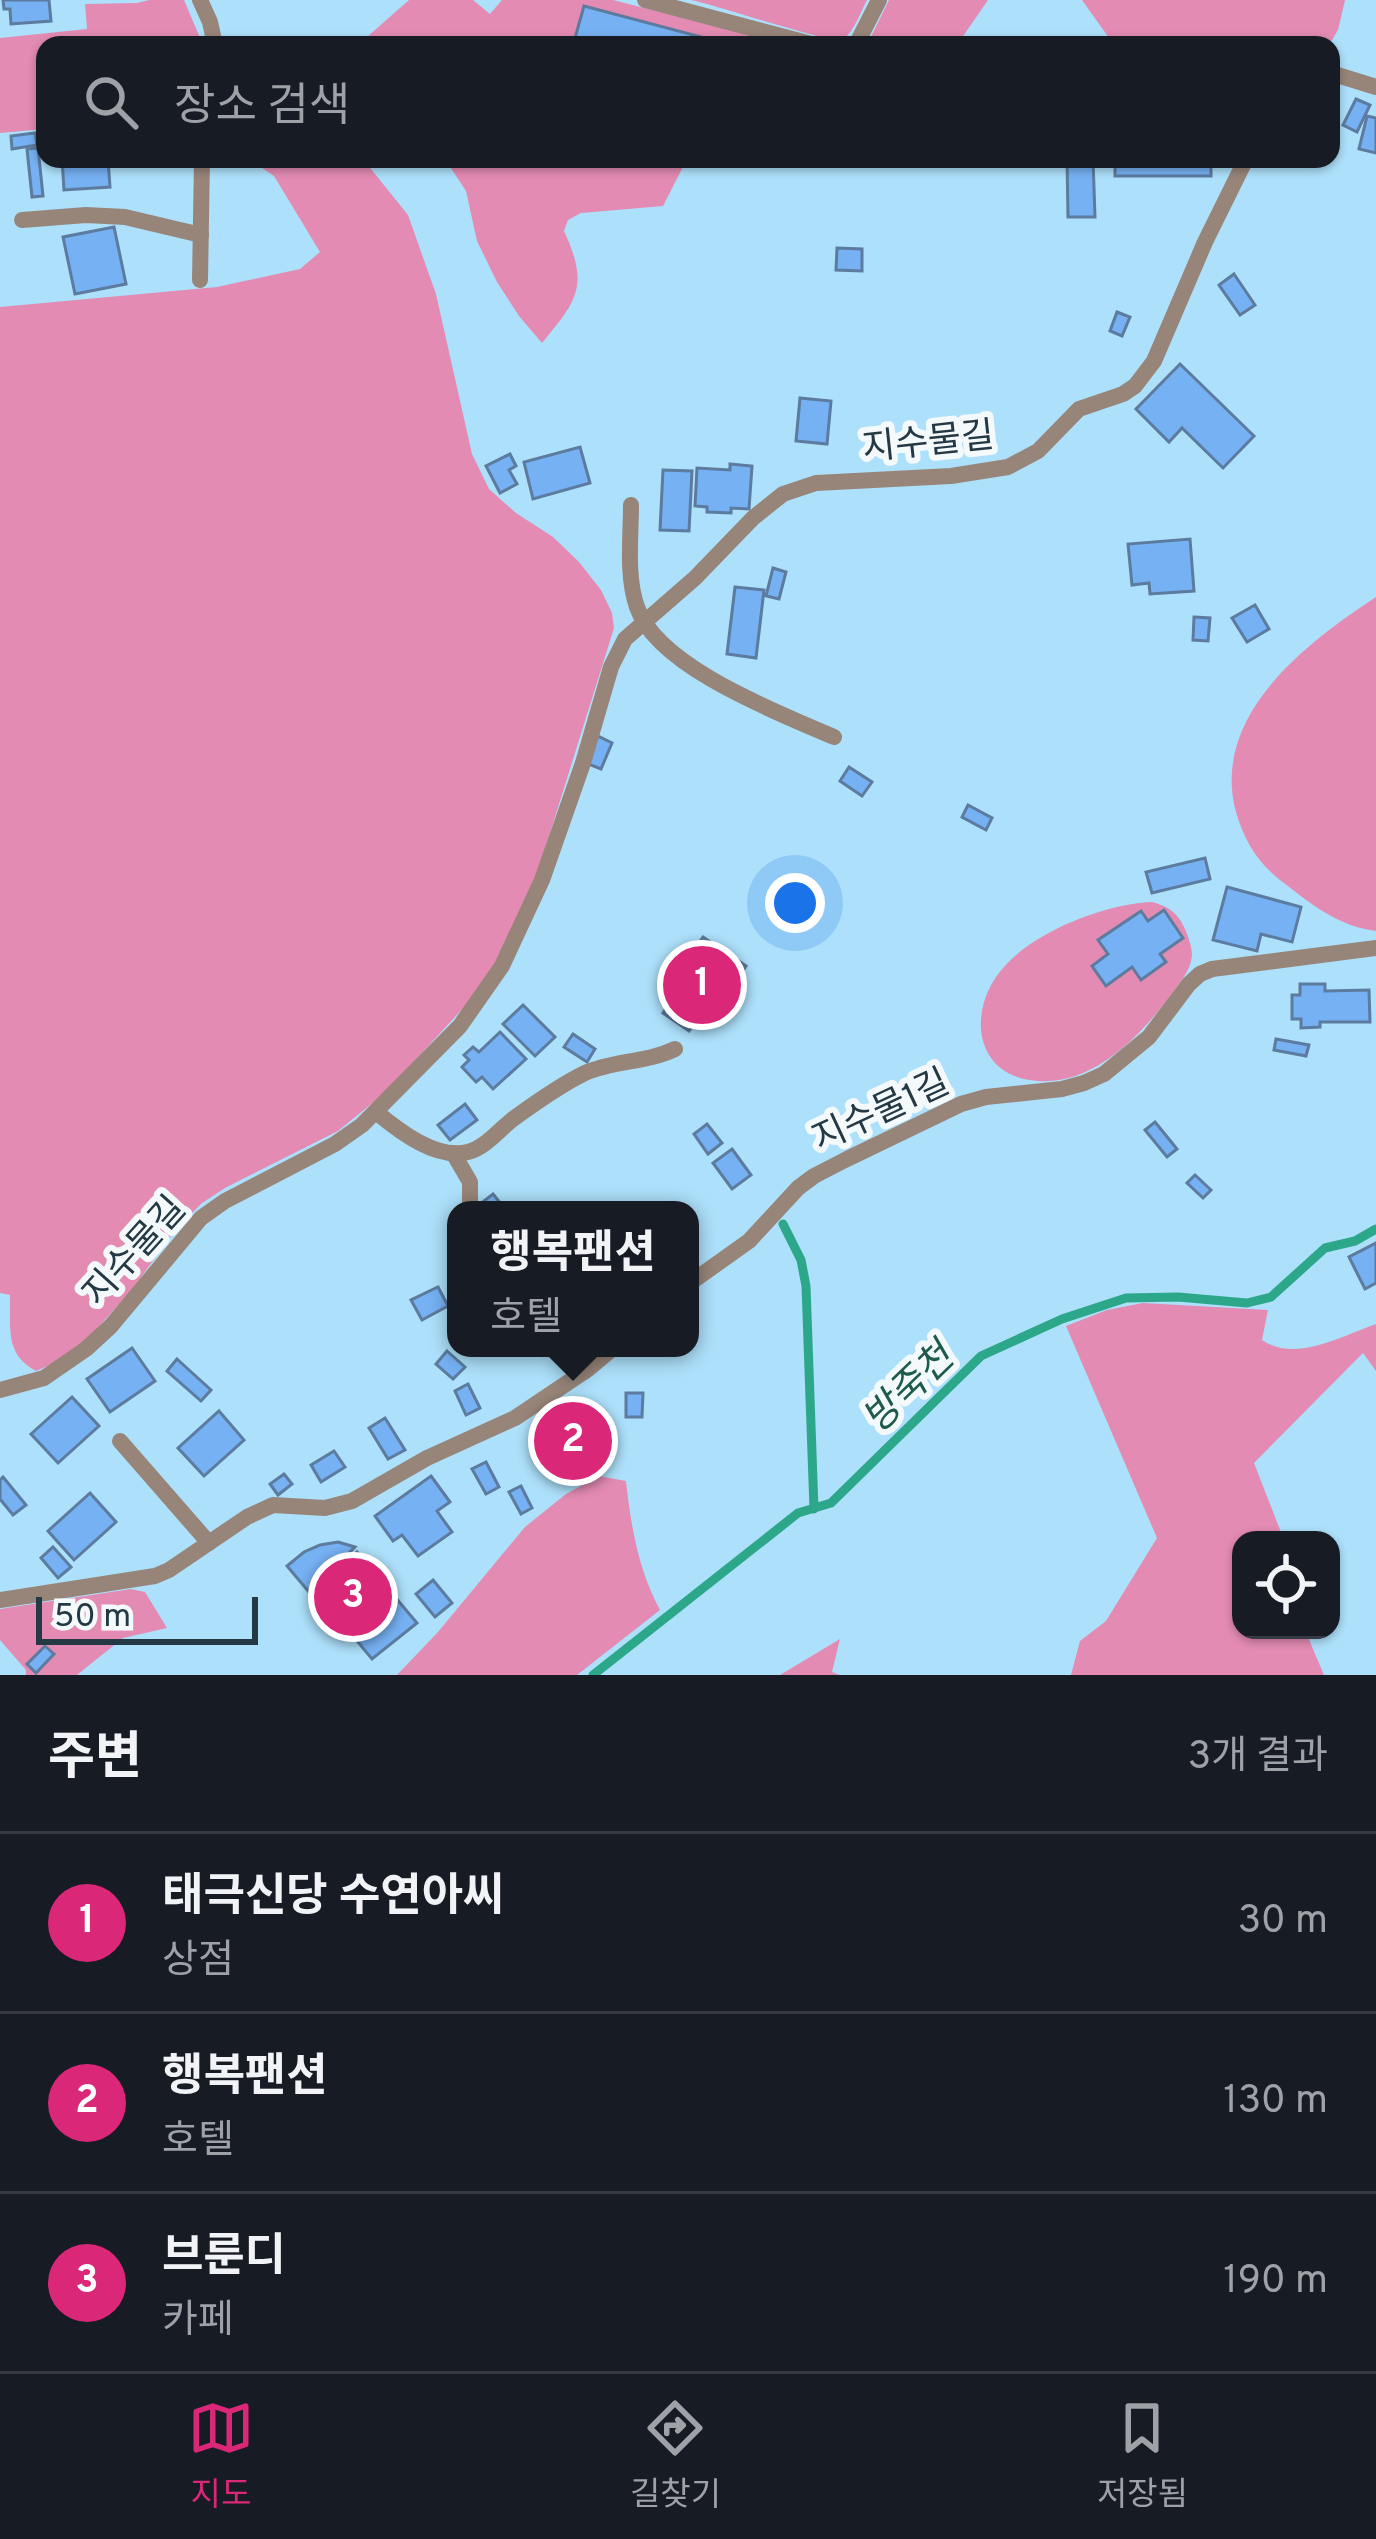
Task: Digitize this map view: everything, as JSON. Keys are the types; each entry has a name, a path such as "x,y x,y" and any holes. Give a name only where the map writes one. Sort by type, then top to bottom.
{"lane":[{"path":"200,0 213,36"},
{"path":"645,0 781,36"},
{"path":"861,36 879,0"},
{"path":"1340,77 1376,87"},
{"path":"200,280 202,168"},
{"name":"지수물길","path":"0,1390 44,1378 65,1366 111,1326 201,1218 335,1144 376,1112 460,1026 502,965 542,880 616,652 625,639 783,494 816,483 951,476 1008,467 1038,452 1079,409 1135,386 1154,361 1242,168"},
{"path":"22,220 124,217 201,235"},
{"path":"631,505 633,592 644,622 680,658 706,675 834,737"},
{"name":"지수물1길","path":"699,1277 749,1241 814,1176 974,1100 1063,1089 1104,1073 1149,1037 1200,974 1376,948"},
{"path":"376,1112 407,1136 437,1149 467,1153 583,1074 675,1049"},
{"path":"453,1153 470,1182 470,1201"},
{"path":"572,1357 584,1372"},
{"path":"0,1600 155,1576 273,1505 326,1508 352,1501 515,1418 602,1357"},
{"path":"120,1441 208,1544"}],"shaded area":[{"path":"184,0 199,36 36,36 36,130 0,133 0,38 87,29 85,4"},
{"path":"409,0 473,0 490,14 502,0 613,0 755,36 368,36"},
{"path":"691,0 867,0 846,36 817,36"},
{"path":"889,0 988,0 963,36 871,36"},
{"path":"1082,0 1345,0 1334,36 1108,36"},
{"path":"262,168 370,168 408,215 436,294 472,454 489,489 579,562 601,590 614,628 535,881 477,993 386,1092 338,1131 202,1203 82,1345 36,1371 14,1348 10,1295 0,1293 0,307 217,287 300,269 320,252 274,176"},
{"path":"451,168 682,168 663,206 581,213 568,220 564,231 576,265 576,291 542,343 497,282 477,241 466,191"},
{"path":"1376,597 1376,931 1325,912 1265,866 1239,822 1232,777 1237,744 1270,686 1321,636"},
{"path":"1152,902 1179,919 1192,955 1184,976 1145,1026 1114,1055 1078,1075 1038,1081 1016,1077 1000,1067 982,1038 981,1020 984,1002 1004,967 1034,942 1072,922 1113,908"},
{"path":"1143,1303 1268,1310 1262,1340 1289,1349 1319,1345 1376,1324 1376,1371 1363,1353 1254,1463 1280,1531 1232,1531 1232,1639 1309,1639 1324,1675 1071,1675 1080,1641 1106,1621 1157,1538 1066,1326"},
{"path":"599,1476 626,1481 637,1547 660,1610 577,1675 397,1675 525,1527 566,1494"},
{"path":"131,1589 145,1592 167,1628 123,1638 77,1675 26,1675 0,1640 0,1609"},
{"path":"840,1639 832,1672 840,1675 780,1675"}],"building":[{"path":"3,0 49,0 51,21 11,24 10,9 4,9"},
{"path":"584,6 697,36 576,36"},
{"path":"1356,99 1370,105 1357,132 1343,125"},
{"path":"1367,116 1376,118 1376,153 1359,149"},
{"path":"35,133 36,145 12,149 11,136"},
{"path":"36,148 43,196 32,197 27,149"},
{"path":"63,168 109,168 110,187 64,190"},
{"path":"1067,168 1093,168 1095,217 1068,217"},
{"path":"1115,168 1211,168 1211,176 1115,176"},
{"path":"114,227 126,284 75,294 63,237"},
{"path":"837,248 862,249 862,271 836,270"},
{"path":"1234,274 1255,305 1240,315 1219,285"},
{"path":"1117,312 1130,317 1122,336 1110,331"},
{"path":"1180,364 1254,436 1223,468 1182,428 1169,442 1136,409"},
{"path":"800,398 831,401 827,444 796,441"},
{"path":"580,447 590,483 533,499 524,462"},
{"path":"510,454 516,466 509,470 517,484 500,493 486,466"},
{"path":"730,464 752,466 749,509 707,512 707,507 695,506 697,468 730,470"},
{"path":"663,470 692,471 689,531 660,530"},
{"path":"1190,539 1194,591 1150,594 1149,583 1132,585 1128,544"},
{"path":"773,568 786,572 779,599 766,596"},
{"path":"735,587 764,590 756,658 727,654"},
{"path":"1255,605 1269,629 1247,642 1232,618"},
{"path":"1194,617 1210,618 1208,641 1193,640"},
{"path":"598,736 612,743 601,769 586,763"},
{"path":"849,767 872,782 862,796 840,781"},
{"path":"968,805 992,818 986,830 962,817"},
{"path":"1205,858 1210,879 1152,893 1146,872"},
{"path":"1227,887 1301,907 1292,942 1261,934 1257,951 1213,940"},
{"path":"1164,910 1183,938 1160,954 1166,962 1141,980 1132,967 1106,986 1092,966 1108,954 1098,940 1141,911 1148,921"},
{"path":"703,937 746,966 710,1021 701,1014 689,1031 663,1013 671,1001 664,996"},
{"path":"1300,984 1325,984 1325,991 1369,990 1370,1022 1320,1022 1320,1027 1301,1028 1301,1019 1292,1019 1292,995 1300,995"},
{"path":"523,1005 555,1037 535,1056 503,1024"},
{"path":"500,1032 526,1059 493,1089 482,1077 476,1082 462,1067 469,1060 464,1055 473,1047 479,1052"},
{"path":"573,1034 595,1049 587,1062 564,1047"},
{"path":"1276,1039 1309,1045 1306,1056 1274,1050"},
{"path":"465,1104 477,1120 450,1140 438,1125"},
{"path":"1155,1122 1177,1149 1167,1157 1145,1130"},
{"path":"707,1124 722,1143 708,1154 694,1134"},
{"path":"732,1149 751,1175 732,1189 713,1163"},
{"path":"1195,1175 1211,1190 1203,1198 1187,1183"},
{"path":"1376,1243 1376,1283 1365,1289 1349,1257"},
{"path":"438,1287 447,1307 422,1320 411,1300"},
{"path":"132,1348 155,1381 110,1412 87,1379"},
{"path":"447,1351 447,1357 465,1367 453,1379 436,1364"},
{"path":"177,1359 211,1390 201,1401 167,1371"},
{"path":"468,1384 480,1408 466,1415 455,1391"},
{"path":"626,1393 643,1393 642,1417 626,1417"},
{"path":"72,1397 99,1426 58,1463 31,1434"},
{"path":"219,1411 244,1440 204,1476 178,1448"},
{"path":"602,1411 605,1464 544,1467 541,1415"},
{"path":"385,1418 405,1450 388,1459 369,1428"},
{"path":"334,1451 345,1467 321,1482 311,1465"},
{"path":"486,1462 499,1487 486,1494 472,1469"},
{"path":"284,1474 292,1484 278,1495 270,1484"},
{"path":"431,1476 450,1502 437,1511 452,1532 418,1556 402,1535 393,1541 375,1516"},
{"path":"3,1477 26,1505 13,1515 0,1499"},
{"path":"521,1486 532,1508 521,1514 509,1492"},
{"path":"90,1493 116,1522 74,1560 48,1531"},
{"path":"338,1542 355,1547 350,1552 353,1556 357,1552 417,1623 372,1659 313,1588 309,1592 287,1566 304,1552"},
{"path":"53,1547 71,1567 58,1578 41,1558"},
{"path":"433,1580 452,1603 435,1617 416,1594"},
{"path":"45,1646 54,1654 36,1673 27,1664"}],"waterway":[{"path":"783,1224 801,1260 806,1286 814,1509"},
{"name":"방죽천","path":"593,1675 798,1513 831,1503 981,1356 1062,1319 1126,1298 1247,1303 1271,1297 1325,1248 1355,1241 1376,1229"}],"place":[{"name":"태극신당 수연아씨","path":"702,985"},
{"name":"행복팬션","path":"573,1441"},
{"name":"브룬디","path":"353,1597"}]}
